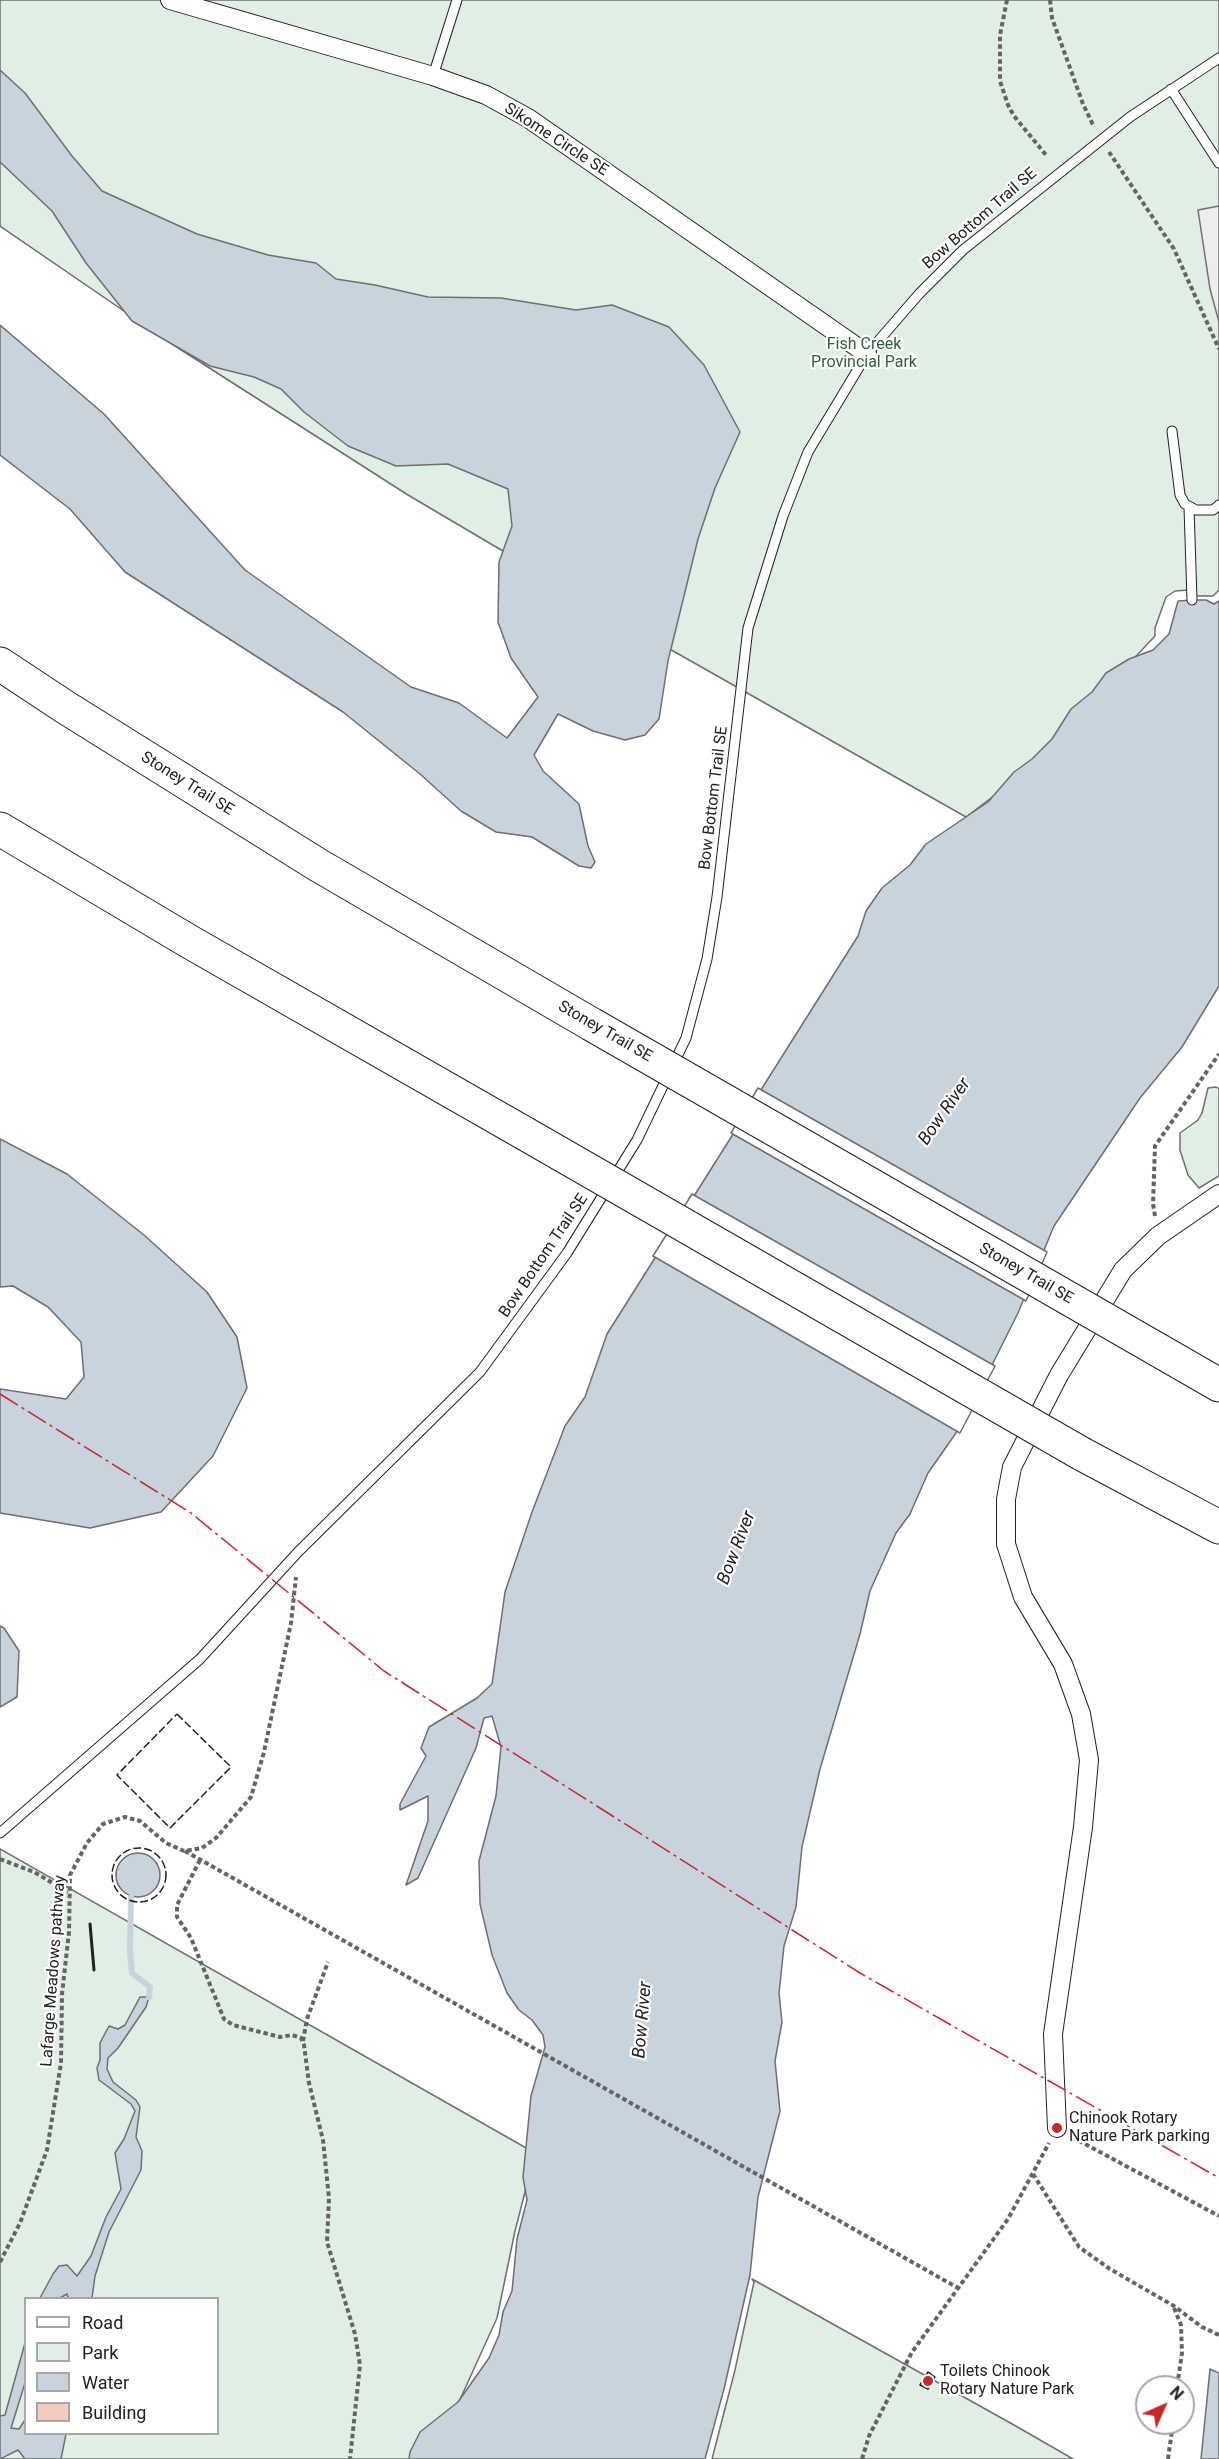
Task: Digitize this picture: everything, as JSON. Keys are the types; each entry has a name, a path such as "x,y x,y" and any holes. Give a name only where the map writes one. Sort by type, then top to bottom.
{"highway":[{"name":"Stoney Trail SE","path":"0,664 74,713 318,865 1219,1385"},
{"path":"0,829 190,942 1082,1454 1219,1527"}],"street":[{"name":"Sikome Circle SE","path":"170,0 433,76 486,95 528,118 867,354"},
{"path":"1057,2128 1053,2034 1083,1827 1089,1760 1081,1714 1062,1664 1023,1597 1006,1544 1006,1499 1012,1467 1059,1375 1123,1270 1158,1236 1219,1194"}],"lane":[{"path":"433,76 457,0"},
{"name":"Bow Bottom Trail SE","path":"0,1833 200,1659 298,1552 480,1372 567,1253 637,1140 687,1038 707,959 717,897 748,628 783,516 808,452 867,354 919,294 963,250 1100,140 1219,58"},
{"path":"1171,89 1219,163"},
{"path":"1172,431 1180,495 1185,504 1196,510 1213,510 1219,505"},
{"path":"1189,507 1192,600"}],"path":[{"path":"1006,0 1000,35 1000,81 1014,116 1046,155"},
{"path":"1050,0 1052,18 1083,104 1100,140 1174,249 1219,350"},
{"path":"1158,1236 1153,1204 1155,1146 1219,1054"},
{"path":"184,1851 202,1848 216,1838 251,1797 264,1752 291,1623 298,1552"},
{"name":"Lafarge Meadows pathway","path":"0,2262 20,2223 47,2150 61,2063 62,1994 69,1932 70,1875 87,1843 104,1824 125,1817 140,1821 166,1843 184,1851 958,2288"},
{"path":"0,1859 34,1872 69,1892"},
{"path":"200,1860 177,1905 177,1917 191,1938 224,2019 233,2025 280,2037 292,2035 301,2038 303,2042"},
{"path":"328,1962 307,2019 303,2042 309,2083 323,2140 329,2198 327,2242 356,2334 360,2365 350,2459"},
{"path":"862,2459 869,2436 912,2352 1008,2219 1057,2128 1219,2216"},
{"path":"1033,2173 1079,2247 1202,2327 1219,2335"},
{"path":"1173,2306 1181,2325 1182,2353 1179,2375"},
{"path":"1168,2459 1171,2435"}],"green space":[{"name":"Fish Creek Provincial Park","path":"0,0 1219,0 1219,590 1213,596 1198,596 1189,590 1175,591 1166,597 1155,628 1155,636 1033,766 966,817 652,639 408,495 175,346 0,226"},
{"path":"1208,1088 1219,1089 1219,1176 1199,1188 1188,1175 1180,1150 1180,1133 1198,1120"},
{"path":"0,1849 535,2153 515,2231 497,2318 433,2459 0,2459"},
{"path":"752,2279 1073,2459 712,2459 735,2370 754,2282"}],"shaded area":[{"path":"1219,206 1219,322 1210,289 1198,210"}],"water":[{"path":"0,70 25,93 72,156 102,191 197,234 268,255 316,263 336,279 428,297 501,298 576,310 612,305 669,327 704,365 740,432 715,488 698,539 668,661 659,719 645,735 625,740 593,731 558,714 534,755 543,771 579,804 588,846 595,862 591,868 579,866 532,837 496,832 461,811 420,774 343,712 125,572 70,509 0,455 0,325 104,414 245,570 411,687 459,703 507,738 538,697 511,658 498,622 499,562 512,526 508,489 448,464 396,466 348,446 304,412 281,389 254,377 210,366 132,321 86,263 52,211 0,162"},
{"name":"Bow River","path":"1206,600 1214,604 1219,601 1219,986 1182,1047 1140,1098 1054,1226 1018,1313 963,1423 928,1473 910,1514 896,1533 870,1591 860,1634 820,1769 802,1847 796,1907 784,1946 779,1993 782,2022 775,2061 780,2111 758,2197 750,2275 724,2389 705,2459 409,2459 420,2432 458,2402 489,2358 499,2335 503,2312 512,2291 517,2239 527,2200 523,2177 531,2096 545,2047 543,2035 532,2020 519,2010 507,1993 492,1955 480,1904 479,1861 496,1796 501,1747 492,1716 484,1718 476,1748 418,1878 406,1885 428,1821 428,1796 400,1810 400,1804 426,1756 421,1748 429,1727 477,1698 492,1684 505,1592 532,1512 565,1426 585,1397 607,1334 858,936 866,911 882,888 910,865 926,844 988,802 1014,772 1032,759 1052,739 1071,709 1092,692 1106,673 1129,659 1153,650 1169,634 1178,601"},
{"path":"0,1139 67,1174 144,1235 207,1292 237,1337 247,1388 213,1456 161,1512 90,1528 0,1513 0,1389 66,1399 84,1377 81,1342 48,1307 13,1286 0,1287"},
{"path":"0,1626 4,1628 19,1651 17,1697 0,1707"},
{"path":"138,1853 147,1854 154,1859 159,1866 159,1884 154,1891 147,1896 138,1897 129,1896 122,1891 117,1884 116,1875 117,1866 122,1859 129,1854"},
{"path":"140,1997 149,1997 146,2007 118,2048 108,2058 107,2069 113,2082 136,2100 140,2107 136,2137 142,2151 141,2170 109,2232 95,2276 92,2297 68,2297 67,2294 62,2297 41,2297 59,2266 67,2265 77,2276 91,2256 106,2217 121,2189 115,2153 124,2139 135,2111 131,2104 99,2080 97,2068 100,2060 100,2043 109,2026 118,2029 125,2025"},
{"path":"24,2347 24,2386 11,2428 19,2429 24,2422 24,2435 66,2435 61,2459 25,2459 18,2450 0,2459 0,2416 5,2415"},
{"path":"1210,2369 1219,2373 1219,2459 1201,2459"}],"pier":[{"path":"758,1088 1047,1252 1026,1301 731,1133"},
{"path":"692,1194 995,1366 960,1433 653,1256"}],"building":[{"name":"Toilets Chinook Rotary Nature Park","path":"928,2372 935,2377 928,2389 920,2385"}],"waterway":[{"path":"131,1897 132,1973 150,1987 149,1997"}],"fence":[{"path":"177,1714 231,1767 170,1828 117,1775 177,1714"},
{"path":"139,1848 149,1850 158,1856 164,1865 166,1875 164,1885 158,1894 149,1900 139,1902 129,1900 120,1894 114,1885 112,1875 114,1865 120,1856 129,1850 139,1848"}],"wall":[{"path":"90,1924 94,1970"}],"power":[{"path":"0,1394 191,1513 384,1671 860,1973 1219,2178"}],"place":[{"name":"Chinook Rotary Nature Park parking","path":"1057,2128"},
{"name":"Toilets Chinook Rotary Nature Park","path":"928,2381"}]}
